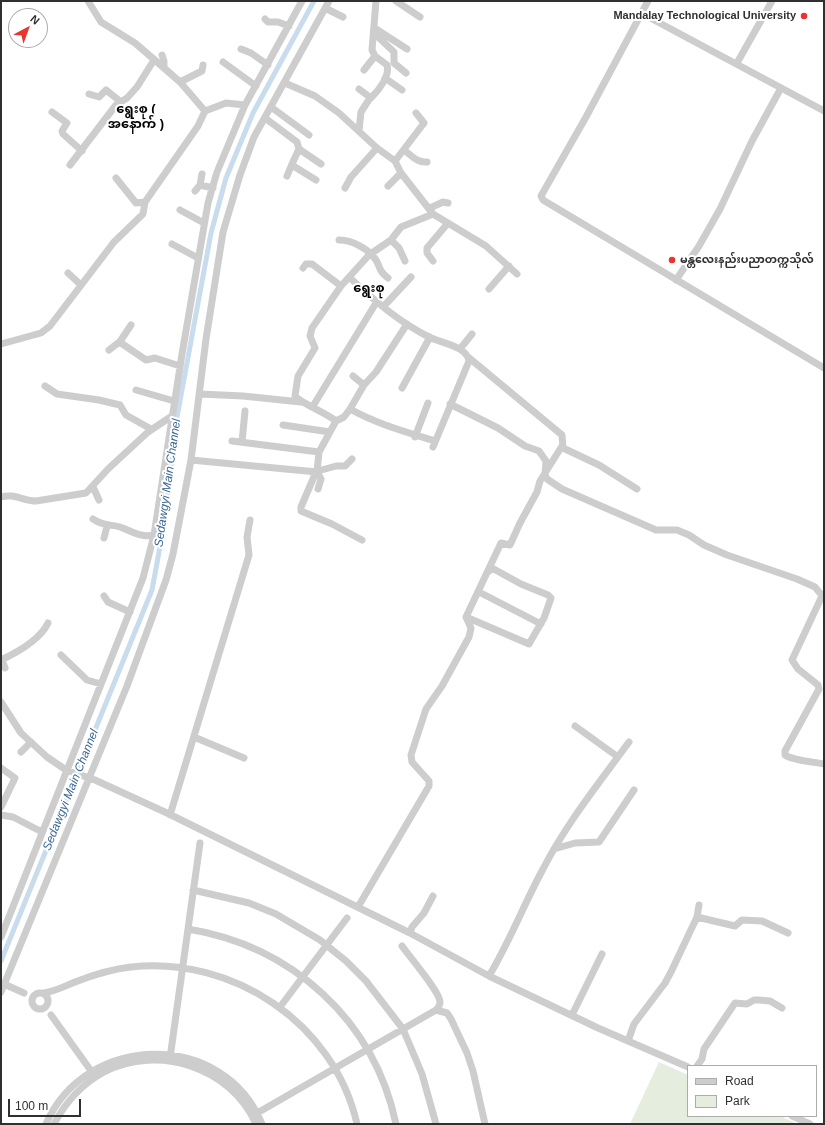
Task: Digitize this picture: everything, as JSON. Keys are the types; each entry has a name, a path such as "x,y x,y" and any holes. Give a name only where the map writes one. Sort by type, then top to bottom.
{"street":[{"path":"88,1 101,22 135,43 180,82 205,111"},
{"path":"1,937 42,832 69,770 143,578 154,534 174,401 204,223 217,172 245,105 302,1"},
{"path":"1,992 87,777 127,686 166,580 173,554 191,460 206,339 223,232 250,148 329,1"},
{"path":"359,130 362,112 370,98 373,97 385,78 387,65 375,56 372,50 376,1"},
{"path":"396,1 420,17"},
{"path":"648,1 586,117 541,196 543,200 676,280 824,366"},
{"path":"737,63 772,1"},
{"path":"325,8 343,17"},
{"path":"641,12 824,111"},
{"path":"265,19 268,22 278,22 289,26"},
{"path":"375,26 407,49"},
{"path":"375,26 376,35 394,52 394,63 406,73"},
{"path":"241,49 251,52 268,65"},
{"path":"162,55 164,68"},
{"path":"364,70 375,56"},
{"path":"70,165 99,127 121,102 128,98 137,87 154,60"},
{"path":"223,62 256,86"},
{"path":"180,82 199,74 202,71 203,65"},
{"path":"385,78 402,90"},
{"path":"284,83 315,96 339,113 377,148 395,161 401,173 432,211 448,223 486,246 517,274"},
{"path":"676,280 699,246 720,210 752,141 781,88"},
{"path":"359,89 370,98"},
{"path":"89,94 98,97 106,90 121,102"},
{"path":"1,344 27,338 45,331 62,312 114,242 143,214 146,202 195,131 205,111 226,103 245,105"},
{"path":"272,107 309,135"},
{"path":"52,112 67,123 62,131 63,134 82,151"},
{"path":"395,161 424,123 416,113"},
{"path":"265,118 297,142 299,149 321,164"},
{"path":"345,188 351,177 377,148"},
{"path":"287,176 299,149"},
{"path":"404,150 414,158 427,162"},
{"path":"292,164 316,180"},
{"path":"388,186 401,173"},
{"path":"195,191 200,185 202,174"},
{"path":"116,178 136,203 146,202"},
{"path":"200,185 213,188"},
{"path":"303,403 296,398 294,390 298,376 315,348 310,336 312,328 341,286 350,278 369,255 391,240 401,227 432,211 443,202 448,203"},
{"path":"180,210 204,223"},
{"path":"433,261 427,253 427,248 448,223"},
{"path":"339,240 355,243 375,259 380,272 388,278"},
{"path":"391,240 398,245 405,261"},
{"path":"172,244 198,258"},
{"path":"303,268 306,264 312,264 341,286"},
{"path":"489,290 508,266"},
{"path":"68,273 81,285"},
{"path":"313,406 380,305 411,277"},
{"path":"350,278 380,305 407,324 430,337 460,349 562,435 562,446 540,481 540,486 520,523 510,546 501,543 488,567 488,572 466,617"},
{"path":"362,540 332,524 302,511 301,507 317,472 318,452 336,421 344,417 350,409 364,385 376,372 407,324"},
{"path":"109,350 119,343 131,325"},
{"path":"460,349 472,334"},
{"path":"402,388 430,337"},
{"path":"119,343 146,360 155,358 180,366"},
{"path":"350,409 374,422 395,428 434,444 469,361 468,357"},
{"path":"353,376 364,385"},
{"path":"45,386 57,394 99,400 120,405 126,415 152,429"},
{"path":"136,390 174,401"},
{"path":"200,394 243,396 303,403 313,406 336,421"},
{"path":"415,437 428,403"},
{"path":"450,404 498,428 525,446 539,451 546,461 545,475 549,481 562,489 641,524 660,531 677,530 689,535 704,545 727,555 811,585 823,597 792,660 798,669 818,685 819,689 785,751 785,755 791,758 824,764"},
{"path":"242,442 245,411"},
{"path":"1,497 10,495 29,501 36,501 72,494 86,493 108,469 152,429 172,416"},
{"path":"283,425 330,432"},
{"path":"232,441 318,452"},
{"path":"562,446 573,454 598,465 637,489"},
{"path":"191,460 317,472 336,466 345,466 352,459"},
{"path":"317,472 321,479 318,489"},
{"path":"93,487 98,500"},
{"path":"93,519 106,526 122,528 137,534 148,536 154,534"},
{"path":"170,815 249,555 247,537 250,520"},
{"path":"104,538 106,526"},
{"path":"466,617 530,644 541,624 548,609 550,597 521,584 492,568 488,572"},
{"path":"479,592 541,624"},
{"path":"104,596 108,602 130,612"},
{"path":"358,907 428,786 429,781 412,762 411,755 426,709 442,686 469,637 471,628 466,617"},
{"path":"5,668 2,660 29,643 45,628 48,622"},
{"path":"61,655 87,680 101,684"},
{"path":"1,702 15,725 31,742 47,757 69,770 170,815 410,932 489,976 628,1041 687,1066"},
{"path":"575,726 618,757"},
{"path":"194,737 244,758"},
{"path":"21,752 31,742"},
{"path":"489,976 513,933 528,898 554,849 629,742"},
{"path":"1,768 15,778 1,808"},
{"path":"554,849 575,843 599,842 634,790"},
{"path":"1,815 13,817 42,832"},
{"path":"170,1057 200,843"},
{"path":"193,890 249,903 276,914 320,940 346,961 366,981 403,1029 422,1074 436,1124"},
{"path":"410,932 412,927 424,913 433,896"},
{"path":"628,1041 634,1024 665,983 697,917 699,905"},
{"path":"697,917 735,926 742,920 757,920 788,933"},
{"path":"280,1007 347,918"},
{"path":"188,929 244,944 267,955 303,977 333,1004 350,1023 368,1050 386,1091 396,1124"},
{"path":"255,1115 436,1010 439,1006 439,998 402,946"},
{"path":"572,1015 602,954"},
{"path":"33,997 35,1007 45,1002 55,991 86,978 112,970 142,966 183,968 218,975 258,992 280,1007 312,1036 336,1068 354,1110 358,1124"},
{"path":"4,984 33,997"},
{"path":"33,997 40,992 51,1015 94,1075"},
{"path":"697,1065 702,1059 704,1049 735,1003 747,1004 754,1000 770,1001 782,1008"},
{"path":"436,1010 446,1013 451,1019 464,1047 473,1071 485,1124"},
{"path":"46,1124 53,1120 69,1090 118,1059 137,1055 170,1057 200,1069 220,1081 238,1097 262,1124"},
{"path":"255,1115 256,1124"},
{"path":"794,1117 810,1124"}],"green space":[{"path":"659,1062 687,1075 687,1117 782,1117 798,1124 630,1124"}],"waterway":[{"name":"Sedawgyi Main Channel","path":"1,961 152,590 164,525 177,417 211,233 226,178 253,113 314,1"}],"place":[{"name":"Mandalay Technological University","path":"804,16"},
{"name":"မန္တလေးနည်းပညာတက္ကသိုလ်","path":"672,260"}],"district":[{"name":"ရွေးစု ( အနောက် )","path":"136,116"},
{"name":"ရွေးစု","path":"369,288"}]}
